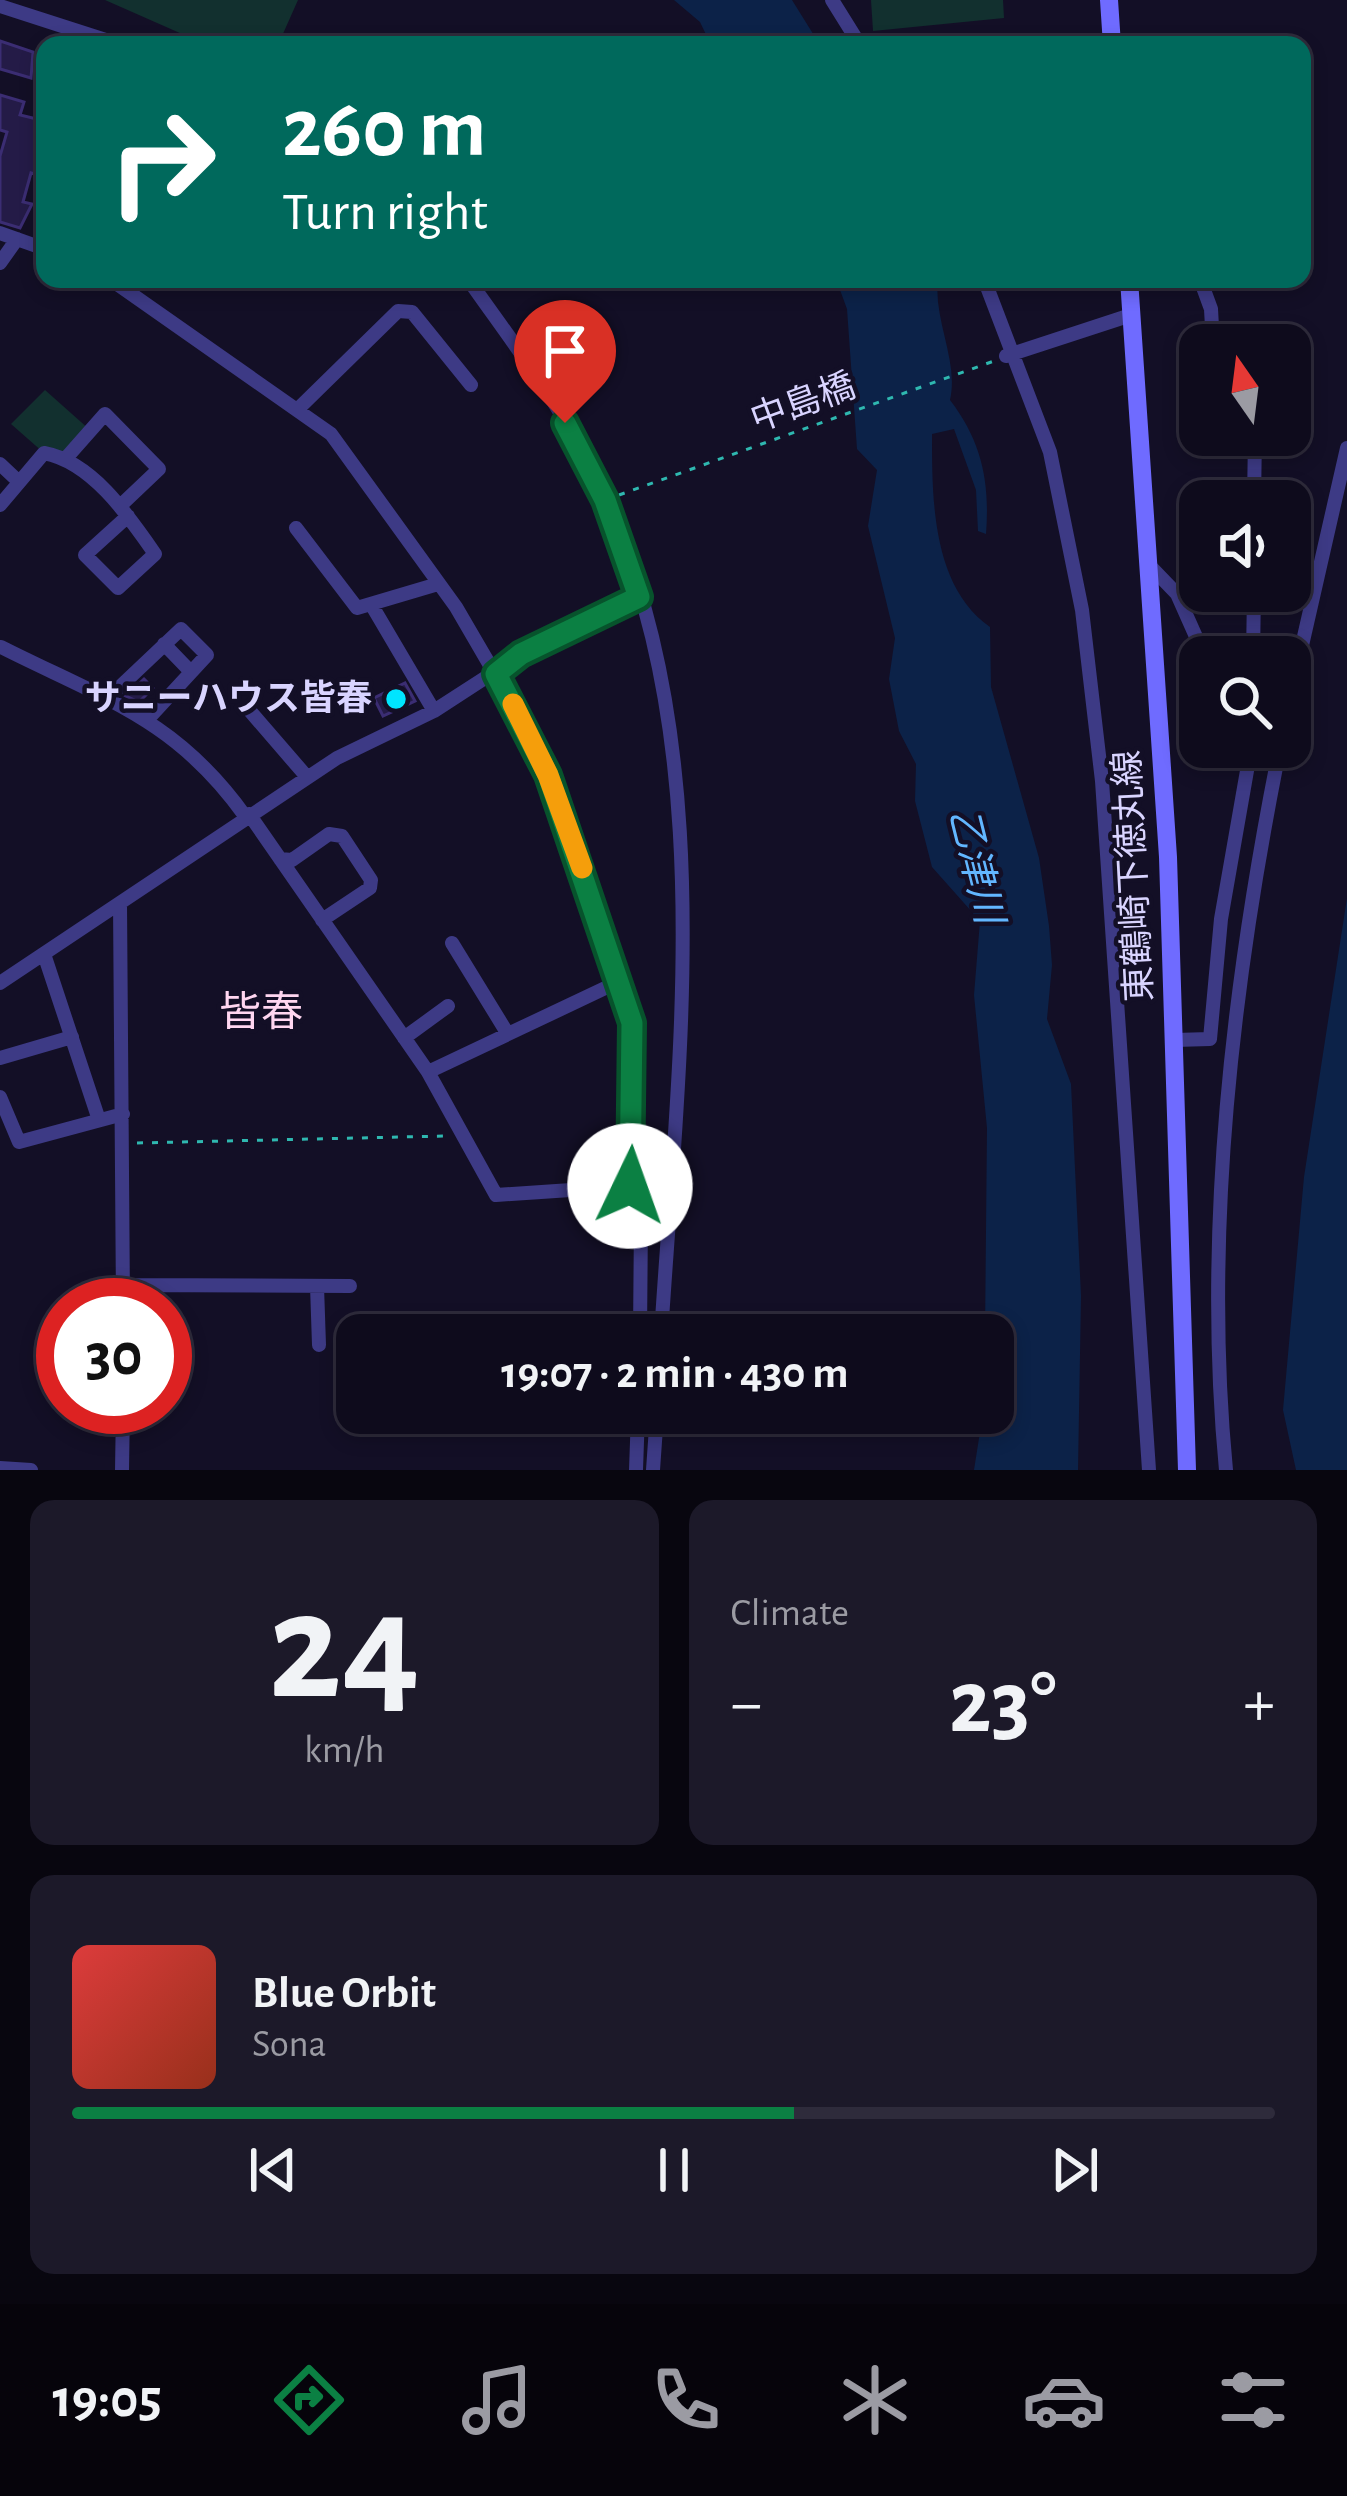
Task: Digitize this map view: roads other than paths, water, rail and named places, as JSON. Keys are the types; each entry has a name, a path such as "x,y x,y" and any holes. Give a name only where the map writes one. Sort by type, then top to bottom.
{"street":[{"path":"832,0 854,36"},
{"path":"1109,0 1111,36"},
{"path":"0,6 93,36"},
{"path":"0,233 36,246"},
{"path":"0,263 17,239"},
{"path":"123,288 300,407 346,452 496,674 548,775 632,1023 630,1186 641,1217 641,1314"},
{"path":"474,288 611,498 639,597 674,755 686,900 662,1314"},
{"path":"987,288 1051,452 1082,610 1102,781 1149,1470"},
{"name":"東鶴崎下徳丸線","path":"1130,288 1151,567 1174,1040 1187,1470"},
{"path":"1203,288 1212,324"},
{"path":"300,407 398,311 412,312 471,385"},
{"path":"1010,355 1131,315"},
{"path":"0,505 17,479 44,453 68,457 124,511 155,554 118,588 86,555 124,511 159,469 105,414 68,457"},
{"path":"1304,636 1347,448"},
{"path":"0,464 17,479"},
{"path":"296,528 357,608 438,584"},
{"path":"1151,567 1177,594 1196,636"},
{"path":"0,983 307,777 434,711 521,654 639,597"},
{"path":"371,604 434,711"},
{"path":"106,700 181,628 207,649 147,720"},
{"path":"164,644 191,672"},
{"path":"1,647 147,720 193,751 280,859 428,1072 496,1195 630,1186"},
{"path":"250,711 307,777"},
{"path":"1174,1040 1210,1039 1221,919 1246,768"},
{"path":"1226,1470 1219,1314 1230,1090 1247,938 1276,768"},
{"path":"280,859 292,860 329,834 342,836 371,880 370,888 322,920"},
{"path":"120,903 123,1278"},
{"path":"452,943 506,1031"},
{"path":"44,954 99,1120"},
{"path":"428,1072 506,1031 620,982"},
{"path":"404,1037 448,1006"},
{"path":"0,1058 72,1036"},
{"path":"0,1096 19,1142 123,1114"},
{"path":"643,1314 666,1256"},
{"path":"192,1285 350,1286"},
{"path":"317,1286 319,1345"},
{"path":"122,1470 123,1434"},
{"path":"636,1470 637,1434"},
{"path":"653,1470 656,1434"},
{"path":"0,1468 31,1470"}],"water":[{"path":"674,0 792,0 814,36 707,36 700,22"},
{"name":"乙津川","path":"839,288 937,288 951,370 950,400 977,447 987,497 986,534 978,531 976,490 954,429 932,434 939,540 956,589 990,627 991,687 1039,858 1049,926 1052,965 1047,1019 1071,1084 1081,1296 1078,1470 974,1470 980,1434 1014,1434 1014,1314 985,1314 987,1128 974,995 980,921 932,867 915,801 916,764 899,731 889,679 895,638 868,526 877,470 857,449 847,309"},
{"path":"1347,898 1347,1470 1296,1470 1283,1410 1304,1177"}],"place":[{"name":"サニーハウス皆春","path":"396,699"}],"district":[{"name":"皆春","path":"261,1013"}]}
